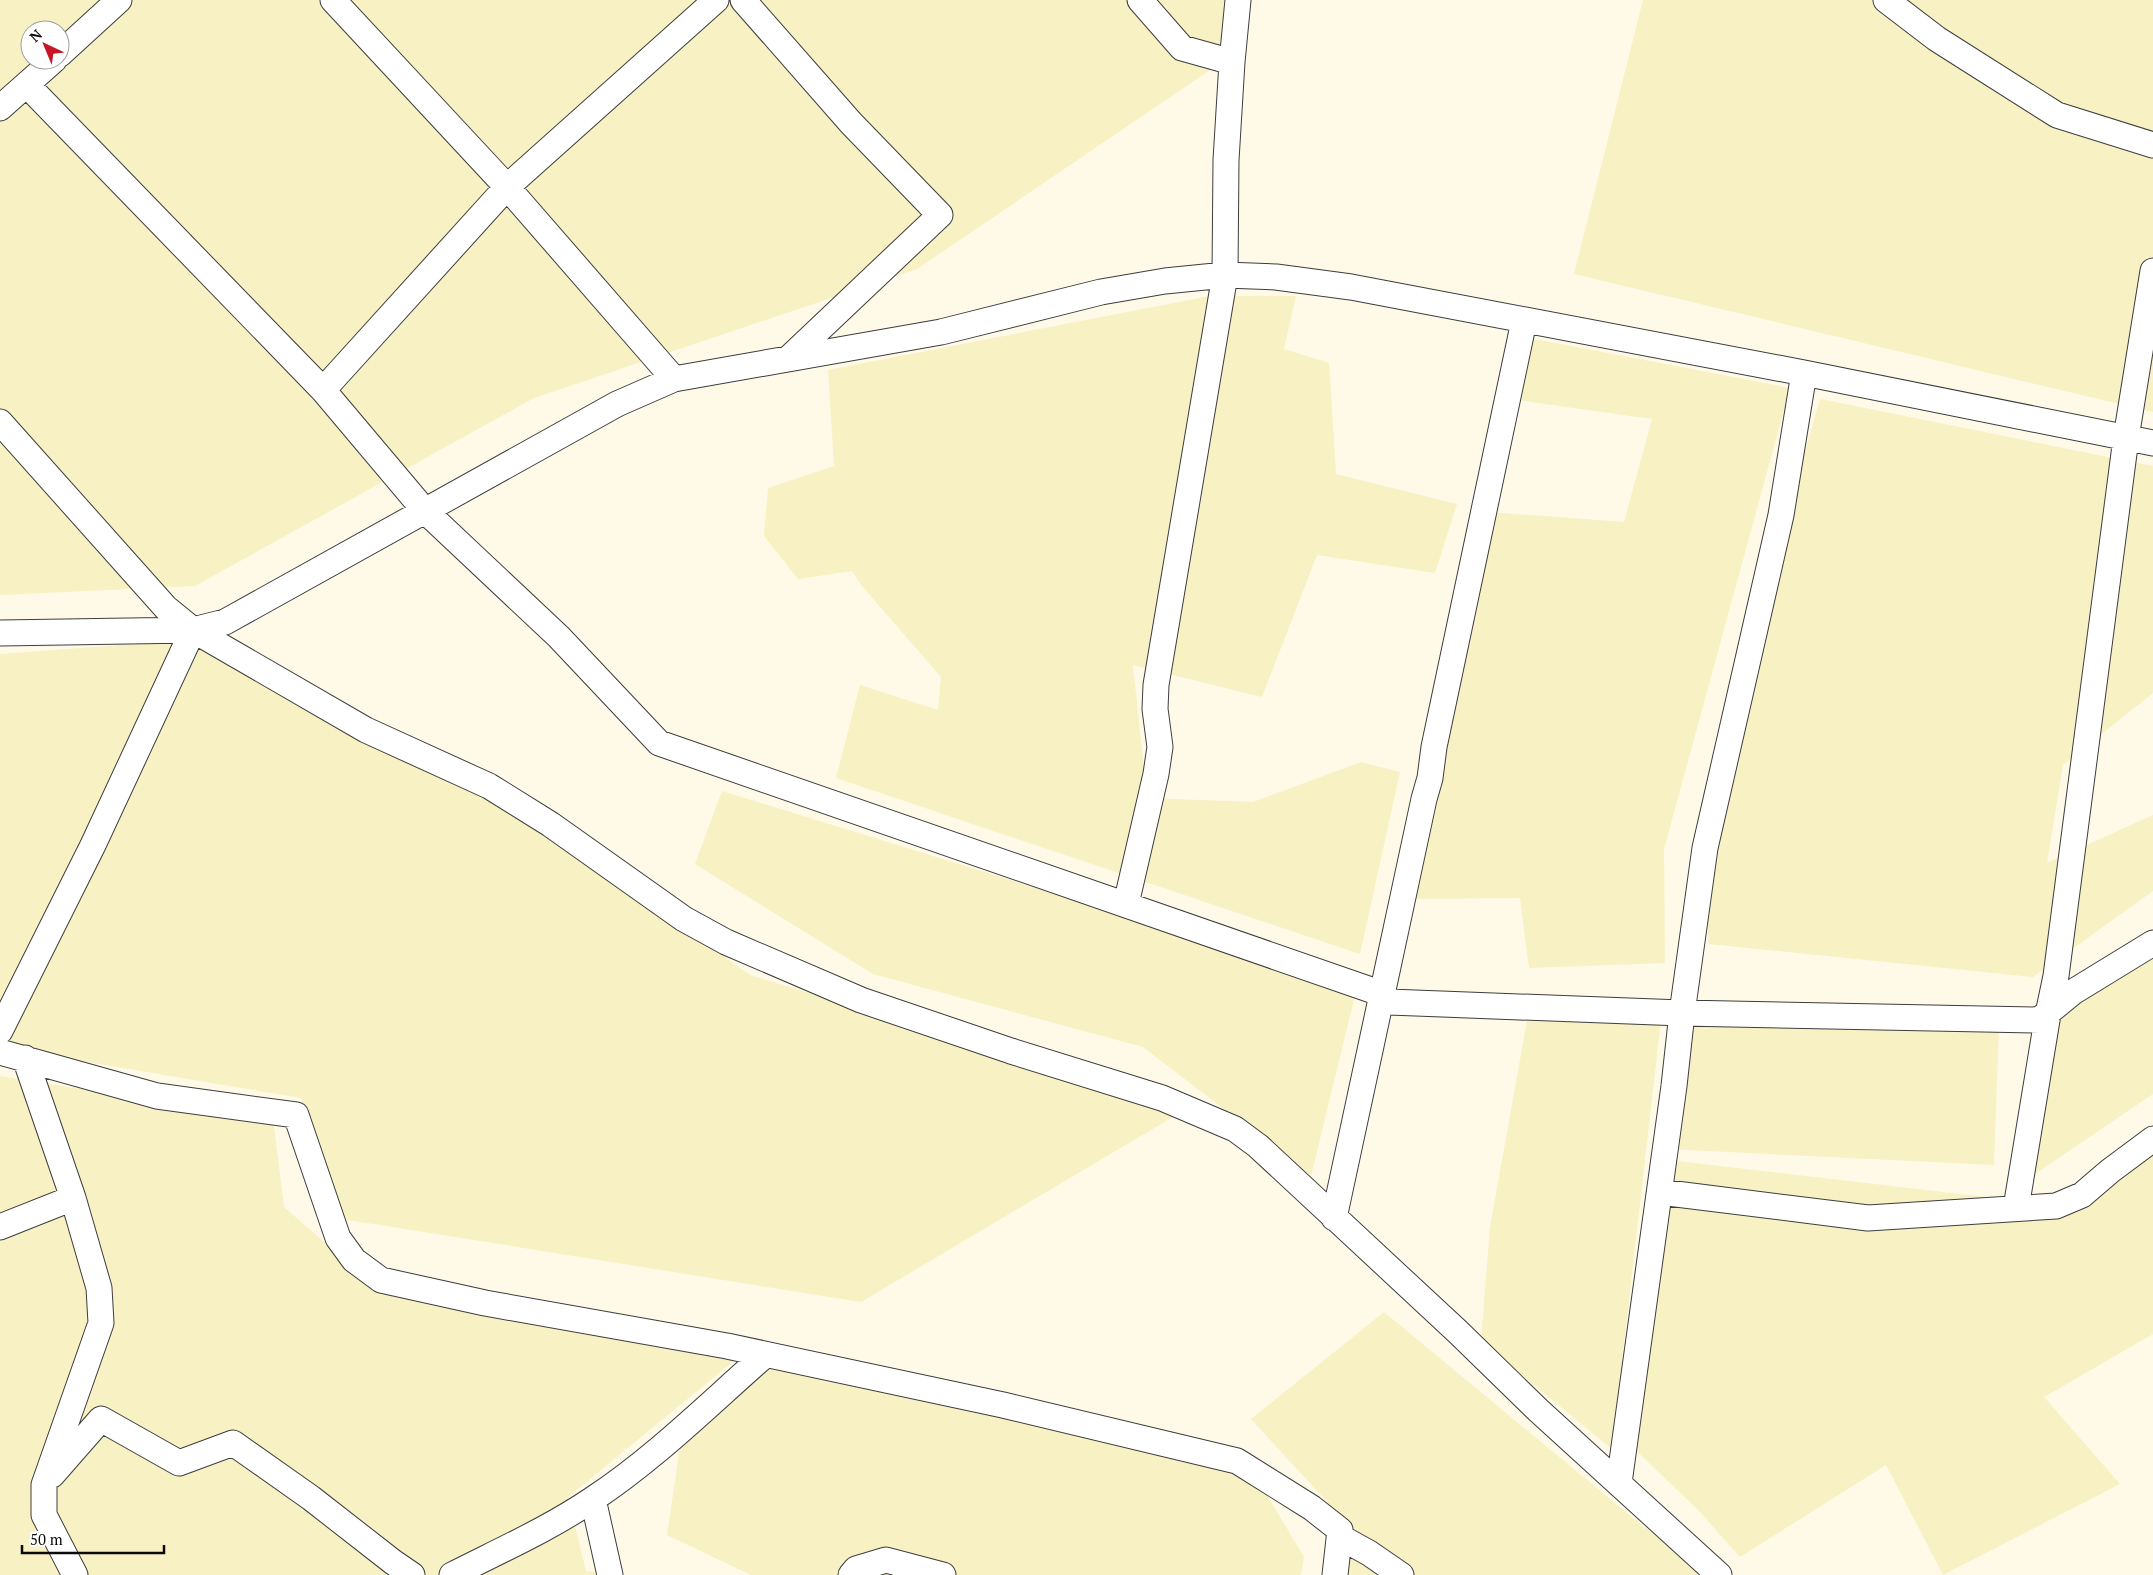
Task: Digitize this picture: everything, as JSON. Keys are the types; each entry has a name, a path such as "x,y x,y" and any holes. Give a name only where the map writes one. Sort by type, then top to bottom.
{"street":[{"path":"70,45 119,0"},
{"path":"333,0 507,187 674,379"},
{"path":"323,390 507,187 716,0"},
{"path":"743,0 852,123 940,215 788,359"},
{"path":"1140,0 1182,48 1232,62"},
{"path":"1126,904 1156,774 1160,747 1155,708 1156,685 1225,274 1226,160 1238,0"},
{"path":"1886,0 1937,39 2057,115 2153,145"},
{"path":"0,108 43,70"},
{"path":"27,85 323,390 425,511 559,637 659,743 844,809 855,810 1010,866 1126,904 1374,991 1389,1002 1682,1013 2039,1020 2074,992 2153,943"},
{"path":"2016,1208 2056,976 2126,438 2153,271"},
{"path":"0,634 193,630 225,622 617,404 674,379 941,332 1101,292 1165,281 1225,274 1276,277 1351,286 1524,321 1804,373 2153,444"},
{"path":"1334,1218 1380,996 1430,778 1434,747 1524,321"},
{"path":"1619,1483 1660,1192 1705,848 1780,515 1804,373"},
{"path":"0,422 166,608 193,630 366,730 489,786 550,824 684,919 726,942 861,1000 1012,1051 1162,1098 1235,1129 1258,1146 1458,1332 1538,1410 1719,1575"},
{"path":"0,1031 93,845 193,630"},
{"path":"0,1052 157,1096 296,1115 338,1238 354,1260 381,1280 485,1303 765,1355 1003,1405 1237,1461 1312,1508 1340,1530 1335,1575"},
{"path":"25,1058 73,1198 99,1288 101,1323 44,1485 44,1515 75,1575"},
{"path":"1660,1192 1868,1218 2056,1206 2082,1195 2110,1171 2153,1139"},
{"path":"0,1227 73,1198"},
{"path":"452,1575 548,1526 593,1499 657,1450 765,1355"},
{"path":"44,1485 101,1419 179,1463 233,1443 311,1498 412,1575"},
{"path":"593,1499 610,1575"},
{"path":"1340,1537 1369,1553 1401,1575"},
{"path":"851,1575 856,1569 886,1560 943,1575"}],"shaded area":[{"path":"0,0 1239,0 1216,66 917,269 534,398 195,586 0,595"},
{"path":"1643,0 2153,0 2153,412 1574,274"},
{"path":"1210,296 1296,296 1284,349 1329,363 1336,474 1457,504 1435,573 1317,555 1262,697 1133,665 1147,798 1253,802 1361,762 1400,772 1360,954 836,778 860,685 938,710 941,677 861,585 852,571 798,579 764,536 768,488 834,466 828,370"},
{"path":"1514,335 1790,388 1664,849 1665,963 1529,968 1520,898 1408,899 1489,512 1624,522 1652,419 1502,398"},
{"path":"1820,399 2153,466 2153,693 2063,765 2047,863 2153,815 2153,891 2033,977 1709,944 1702,813"},
{"path":"187,640 505,801 750,975 1188,1108 861,1302 342,1219 301,1098 0,1047 0,654"},
{"path":"722,791 1357,987 1311,1176 1143,1047 873,974 695,864"},
{"path":"2153,938 2153,1094 2032,1176 2033,1017"},
{"path":"1688,1000 1999,1027 1994,1165 1667,1149"},
{"path":"1530,1004 1662,1011 1612,1449 1481,1342 1490,1227"},
{"path":"0,1076 273,1119 284,1207 339,1255 735,1360 568,1497 586,1571 613,1575 0,1575"},
{"path":"2153,1150 2153,1334 2044,1397 2120,1484 1943,1575 1886,1465 1740,1557 1698,1510 1625,1440 1677,1161 2003,1199 2070,1212"},
{"path":"1384,1312 1644,1527 1725,1575 1339,1575 1328,1503 1251,1419"},
{"path":"765,1349 1251,1468 1304,1557 1301,1575 751,1575 667,1535 680,1446"}]}
